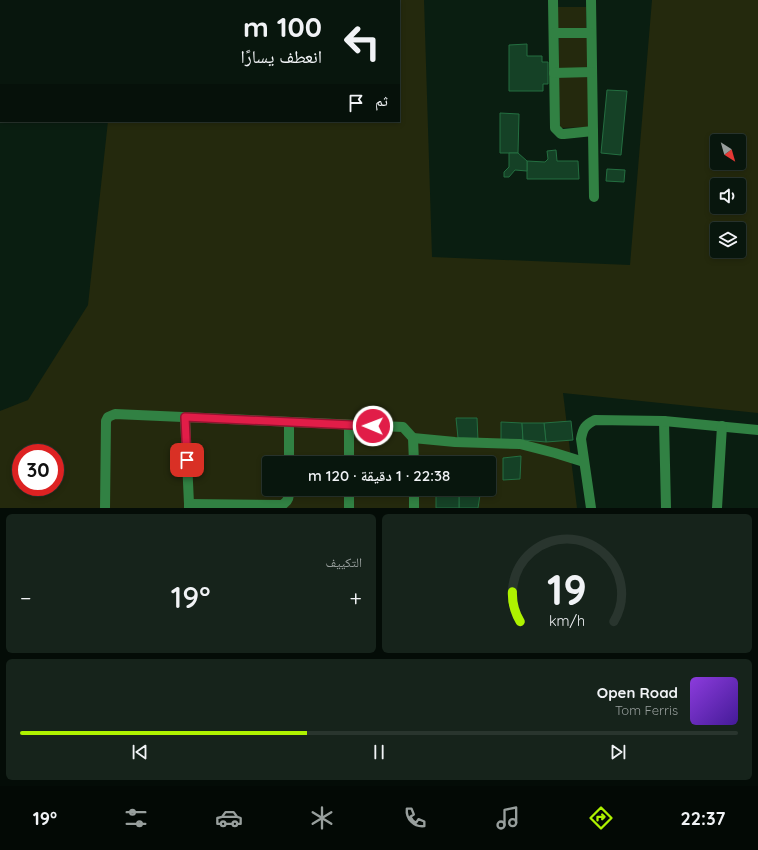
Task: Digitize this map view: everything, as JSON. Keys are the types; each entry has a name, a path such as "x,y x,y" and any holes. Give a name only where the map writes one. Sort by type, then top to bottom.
{"street":[{"path":"553,0 555,128 560,134 593,131"},
{"path":"591,0 594,196"},
{"path":"554,33 591,33"},
{"path":"554,73 592,72"},
{"path":"105,508 106,421 108,417 115,414 403,427 413,438 414,456"},
{"path":"185,417 189,506 282,505 287,503 288,496"},
{"path":"592,508 581,439 583,428 590,422 595,420 664,421 758,430"},
{"path":"664,421 666,508"},
{"path":"289,422 289,456"},
{"path":"349,425 349,456"},
{"path":"718,508 722,426"},
{"path":"413,438 455,442 520,444 584,462"},
{"path":"348,508 349,496"},
{"path":"414,496 414,508"}],"green space":[{"path":"400,0 424,0 432,257 630,265 652,0 758,0 758,413 563,393 577,508 0,508 0,411 28,400 88,305 108,122 400,122"},
{"path":"557,7 586,7 586,30 557,30"},
{"path":"559,37 588,37 589,69 559,70"},
{"path":"588,76 589,127 560,128 558,77"}],"building":[{"path":"527,44 527,56 542,56 542,62 548,62 548,84 543,84 543,91 509,91 509,45"},
{"path":"607,90 627,91 621,155 601,153"},
{"path":"500,113 519,114 518,153 500,153"},
{"path":"556,150 557,161 578,161 579,179 527,179 527,161 545,162 548,159 547,151"},
{"path":"509,153 518,153 527,161 527,171 515,170 509,177 504,177 504,172 509,167"},
{"path":"607,169 625,170 624,182 606,181"},
{"path":"456,418 477,418 478,441 458,438"},
{"path":"571,421 573,440 546,442 544,423"},
{"path":"501,422 522,423 523,440 501,441"},
{"path":"522,423 544,423 546,442 523,440"},
{"path":"521,456 520,479 503,480 503,458"},
{"path":"436,496 459,496 459,508 436,508"},
{"path":"459,496 480,496 478,508 459,508"}],"route":[{"path":"187,460 185,417 373,426"}]}
